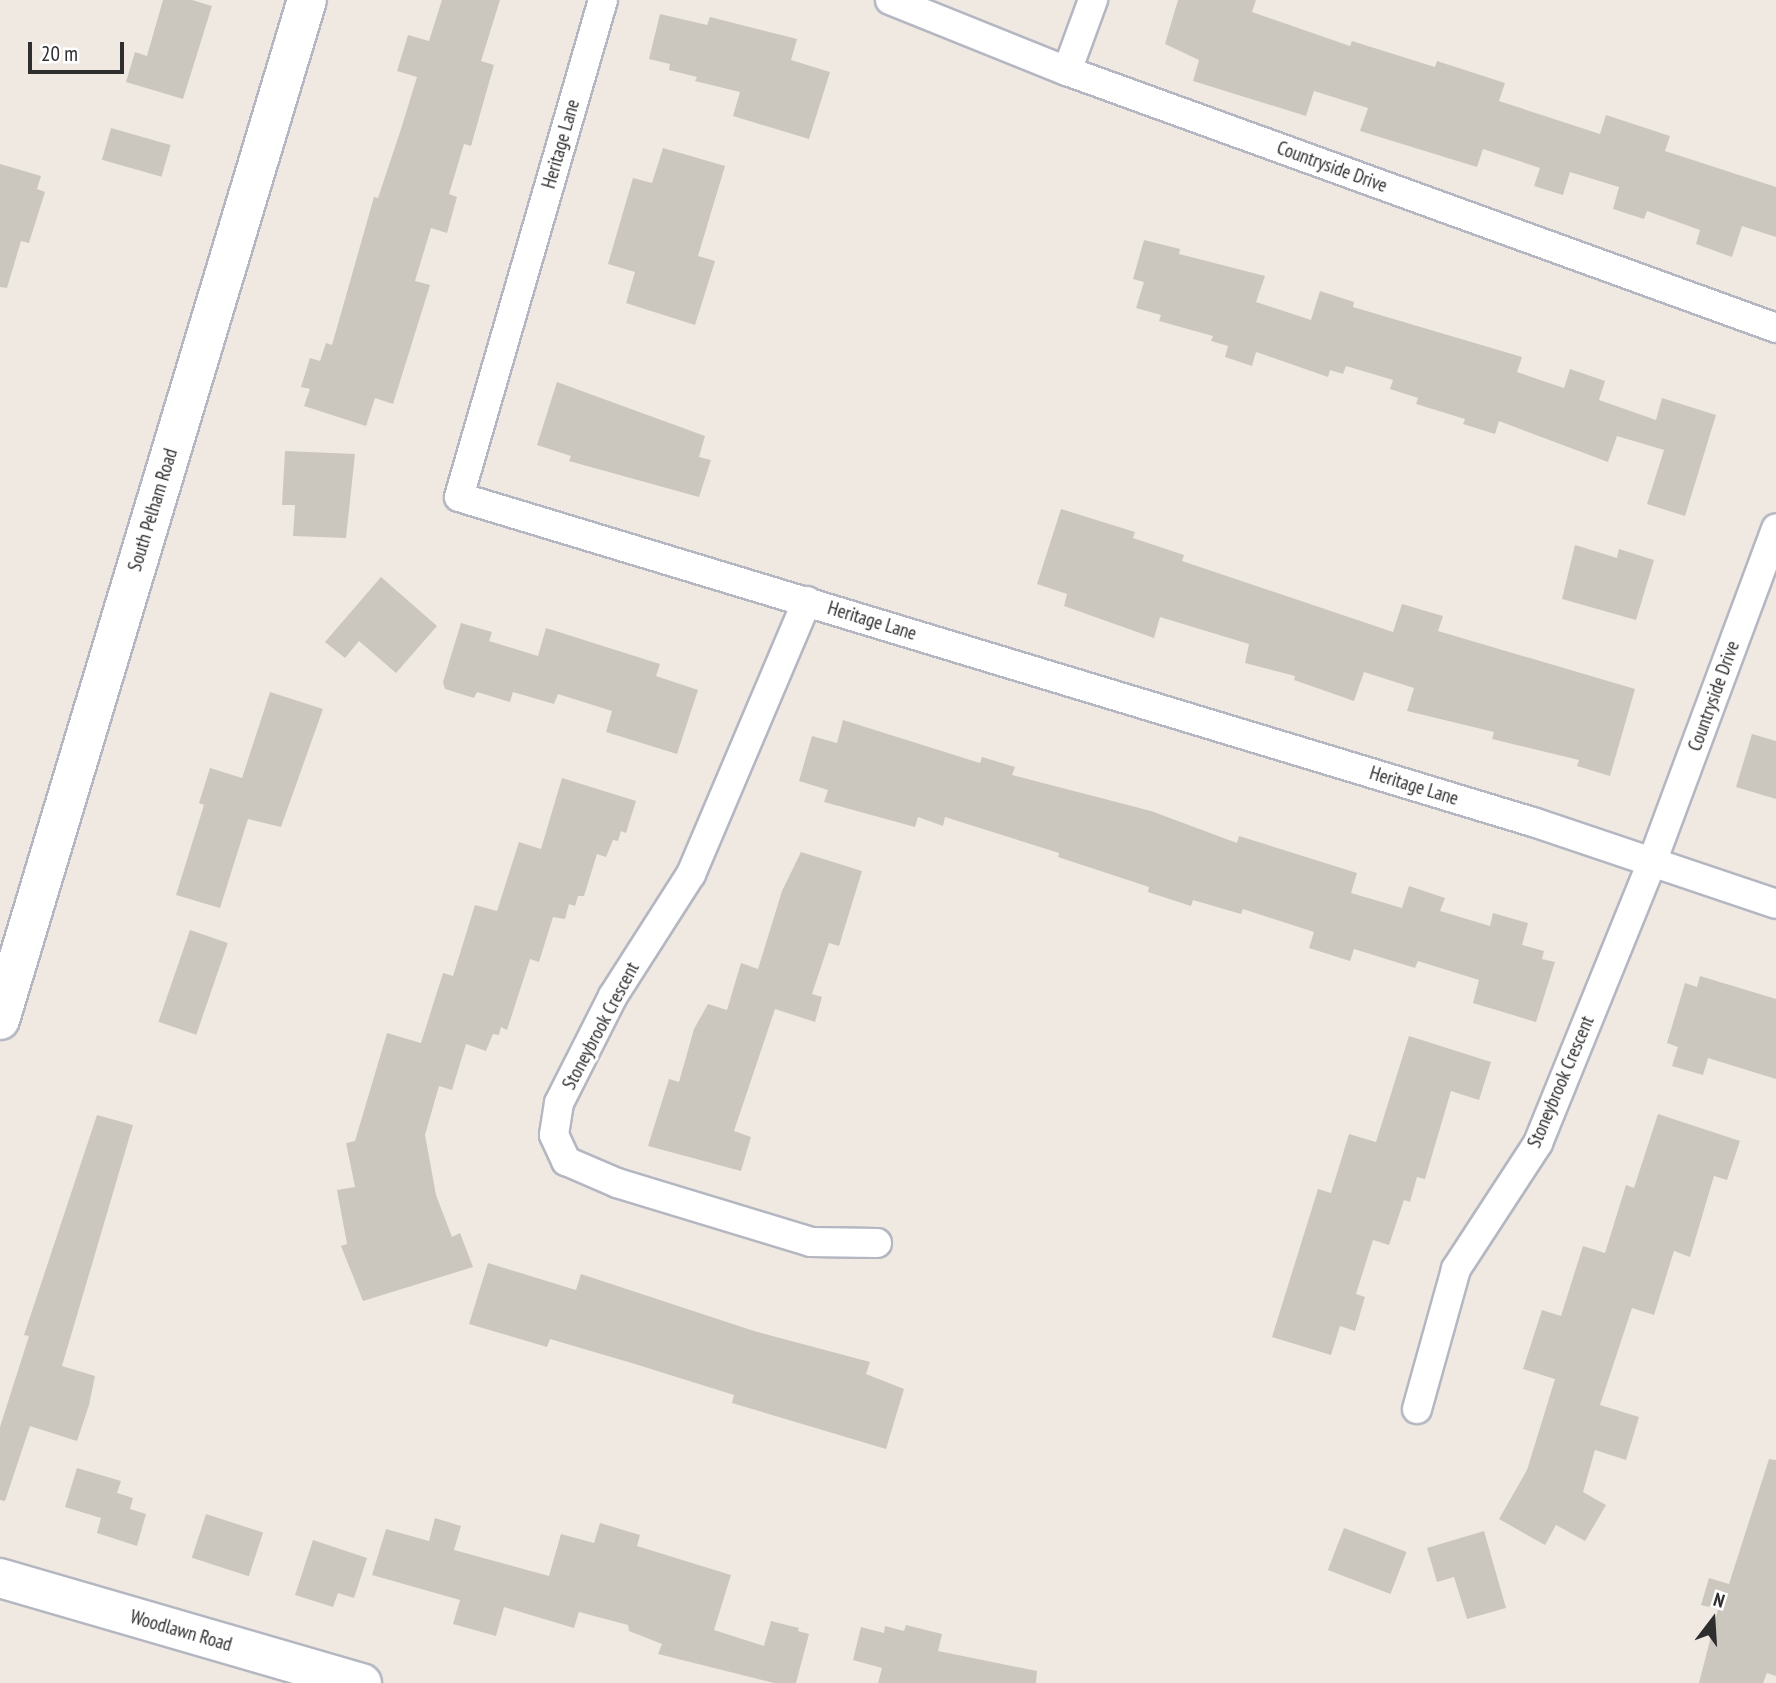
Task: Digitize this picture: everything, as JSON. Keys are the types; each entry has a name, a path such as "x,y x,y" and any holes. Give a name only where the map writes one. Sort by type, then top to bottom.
{"main road":[{"name":"South Pelham Road","path":"0,1020 307,0"},
{"name":"Woodlawn Road","path":"0,1578 294,1674 362,1683"}],"street":[{"name":"Heritage Lane","path":"603,0 459,497 1532,821 1651,864 1776,904"},
{"name":"Countryside Drive","path":"890,0 1067,71 1776,328"},
{"path":"1067,71 1093,0"},
{"name":"Countryside Drive","path":"1651,864 1776,528"},
{"name":"Stoneybrook Crescent","path":"807,601 691,874 612,996 559,1103 554,1135 566,1161 617,1183 811,1242 877,1243"},
{"name":"Stoneybrook Crescent","path":"1418,1409 1456,1269 1538,1143 1651,864"}],"building":[{"path":"163,0 192,0 212,6 183,99 126,82 135,52 147,56"},
{"path":"442,0 500,0 481,61 494,65 471,146 464,144 449,194 457,197 447,233 431,228 415,281 430,285 393,404 375,398 366,426 304,406 310,389 301,387 310,358 320,361 326,343 332,345 374,197 378,198 417,77 397,71 408,35 429,41"},
{"path":"1178,0 1256,0 1252,12 1350,46 1352,41 1435,67 1437,61 1505,83 1499,101 1600,134 1606,115 1670,136 1665,151 1776,187 1776,237 1742,226 1732,257 1696,244 1700,230 1647,211 1644,219 1613,209 1619,187 1570,172 1563,195 1534,186 1540,168 1483,149 1477,167 1360,131 1368,108 1314,91 1306,116 1193,81 1199,60 1165,44"},
{"path":"660,14 707,25 710,17 797,39 791,60 830,72 809,139 733,116 740,92 695,81 697,77 669,70 670,64 649,59"},
{"path":"111,128 171,145 162,177 102,160"},
{"path":"663,148 725,166 698,256 715,261 695,325 626,303 635,272 608,264 633,178 652,183"},
{"path":"0,164 41,176 37,189 45,192 29,243 21,241 7,288 0,287"},
{"path":"1144,240 1180,249 1179,254 1265,276 1256,302 1311,320 1320,291 1354,302 1353,307 1522,357 1517,372 1564,388 1570,369 1605,381 1599,400 1656,420 1662,398 1716,415 1685,516 1647,504 1664,450 1617,436 1608,462 1499,421 1495,434 1463,424 1465,419 1416,404 1418,398 1390,389 1393,380 1346,366 1343,374 1330,370 1328,377 1256,352 1252,366 1225,357 1228,346 1211,341 1213,336 1159,321 1161,315 1136,308 1144,282 1133,279"},
{"path":"557,382 705,436 699,457 711,460 699,497 569,461 571,456 537,445"},
{"path":"285,451 355,454 346,538 293,536 295,505 282,505"},
{"path":"1061,509 1135,532 1133,538 1184,555 1182,561 1393,632 1402,604 1443,616 1438,631 1635,689 1610,776 1577,766 1579,760 1492,739 1494,732 1407,711 1414,688 1364,672 1354,701 1294,680 1295,676 1245,663 1249,644 1160,617 1154,638 1064,606 1067,594 1037,584"},
{"path":"1575,545 1617,558 1619,549 1654,560 1636,620 1562,599"},
{"path":"381,577 437,626 396,673 359,641 345,658 325,642"},
{"path":"461,623 492,632 489,641 538,656 546,628 660,664 656,676 698,690 677,754 606,732 612,711 558,694 554,704 513,692 510,702 477,692 474,698 445,689 443,682"},
{"path":"270,692 323,709 281,827 248,819 220,908 176,895 204,805 199,803 210,768 242,778"},
{"path":"843,720 980,763 982,757 1015,767 1012,775 1151,811 1237,843 1239,836 1357,873 1351,893 1402,908 1409,886 1445,898 1440,911 1490,926 1493,913 1528,923 1522,945 1544,951 1542,959 1555,962 1536,1022 1473,1003 1479,980 1418,961 1415,968 1354,949 1350,961 1309,948 1314,932 1243,909 1241,914 1193,900 1191,906 1148,892 1149,887 1058,857 1059,853 945,817 943,826 918,817 915,827 824,802 828,790 799,781 812,736 837,743"},
{"path":"1752,734 1776,741 1776,799 1736,787"},
{"path":"562,778 636,801 626,833 621,831 618,841 613,840 606,857 597,854 584,896 578,896 575,906 569,904 565,919 553,917 539,962 530,959 507,1030 501,1027 499,1035 493,1034 486,1051 466,1044 452,1090 439,1086 425,1135 436,1195 452,1237 460,1233 473,1267 363,1301 341,1246 347,1244 337,1190 355,1187 346,1143 355,1141 387,1033 421,1043 443,973 453,976 475,905 497,911 519,842 541,849"},
{"path":"801,852 862,871 839,946 829,943 812,994 822,997 815,1022 775,1009 734,1131 751,1137 741,1171 648,1146 669,1079 679,1082 694,1029 708,1004 727,1010 741,963 758,969 782,891"},
{"path":"190,930 228,943 196,1035 158,1022"},
{"path":"1700,976 1776,999 1776,1079 1708,1058 1703,1075 1672,1066 1678,1047 1667,1043 1685,983 1697,987"},
{"path":"1409,1036 1491,1062 1479,1100 1451,1091 1425,1179 1417,1177 1410,1202 1404,1200 1389,1245 1373,1240 1356,1294 1365,1297 1355,1331 1340,1326 1331,1355 1272,1337 1318,1189 1331,1193 1349,1134 1376,1142"},
{"path":"1658,1114 1740,1141 1727,1180 1714,1176 1690,1257 1674,1251 1654,1315 1632,1308 1600,1405 1639,1417 1626,1460 1595,1450 1583,1492 1606,1505 1585,1541 1556,1525 1545,1545 1499,1519 1527,1470 1555,1379 1523,1369 1542,1310 1561,1316 1583,1246 1605,1253 1626,1185 1634,1188"},
{"path":"97,1115 133,1125 62,1366 95,1376 89,1405 77,1441 30,1426 5,1501 0,1500 0,1427 29,1336 24,1335"},
{"path":"488,1263 576,1290 581,1274 754,1331 870,1362 866,1374 904,1389 886,1449 732,1403 734,1395 635,1364 550,1339 547,1347 469,1324"},
{"path":"1769,1459 1776,1460 1776,1676 1767,1673 1763,1683 1699,1683 1718,1609 1701,1605 1709,1578 1729,1584"},
{"path":"77,1468 121,1481 117,1493 133,1498 130,1509 146,1514 137,1546 97,1533 101,1518 65,1507"},
{"path":"206,1514 263,1533 249,1576 192,1558"},
{"path":"435,1518 461,1526 454,1550 549,1576 561,1534 594,1543 600,1523 640,1535 637,1546 731,1575 714,1630 764,1646 771,1621 799,1628 798,1631 809,1634 796,1683 774,1683 658,1654 662,1644 629,1631 628,1625 579,1612 574,1628 504,1607 496,1636 453,1624 460,1600 372,1575 386,1529 429,1541"},
{"path":"1344,1528 1407,1552 1390,1594 1328,1570"},
{"path":"1484,1531 1506,1608 1467,1619 1454,1577 1437,1582 1427,1548"},
{"path":"313,1540 367,1558 354,1598 338,1593 333,1607 295,1595"},
{"path":"906,1625 942,1634 938,1651 1037,1671 1036,1683 878,1683 882,1668 853,1660 861,1627 884,1633 885,1626 904,1631"}]}
